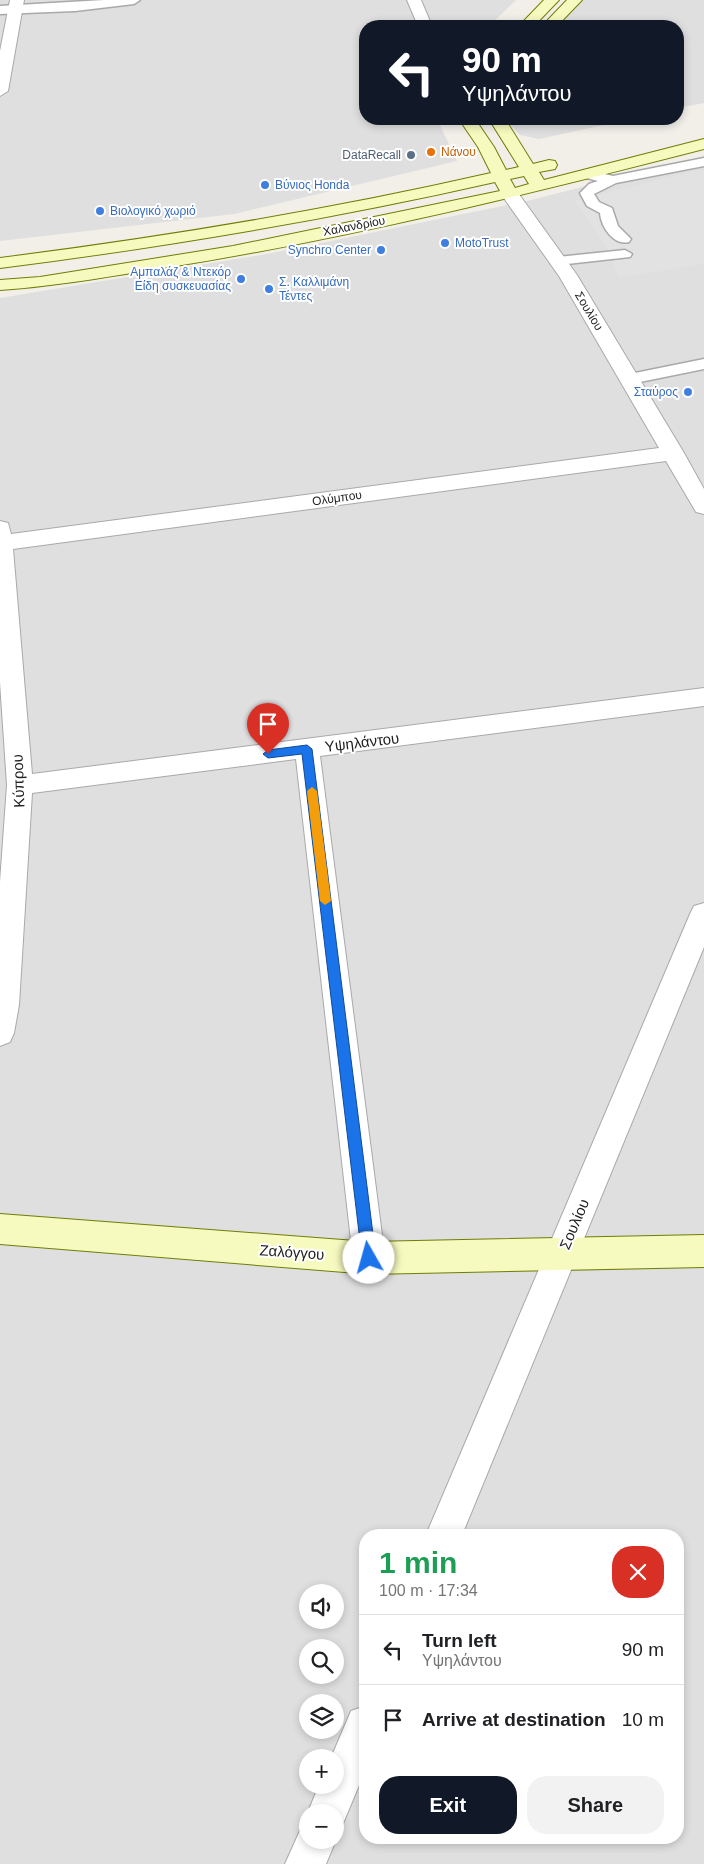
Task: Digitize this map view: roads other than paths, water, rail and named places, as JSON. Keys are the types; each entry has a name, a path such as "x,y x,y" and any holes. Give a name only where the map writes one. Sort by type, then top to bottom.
{"main road":[{"path":"532,20 552,0"},
{"path":"555,20 575,0"},
{"name":"Σουλίου","path":"471,125 510,194"},
{"path":"501,125 527,170 539,186"},
{"name":"Χαλανδρίου","path":"0,285 40,282 233,251 510,194 704,144"},
{"name":"Χαλανδρίου","path":"0,263 89,253 212,232 501,176 561,162"},
{"name":"Ζαλόγγου","path":"0,1229 369,1258 704,1251"}],"street":[{"path":"414,0 423,20"},
{"path":"0,91 11,6"},
{"name":"Σουλίου","path":"510,194 563,268 674,453 704,507"},
{"name":"Ολύμπου","path":"1,536 674,453"},
{"name":"Κύπρου","path":"0,1033 6,986 20,785 1,536"},
{"name":"Υψηλάντου","path":"20,785 704,697"},
{"path":"307,749 369,1258"},
{"name":"Σουλίου","path":"447,1529 704,914"},
{"path":"331,1804 359,1739"},
{"path":"305,1864 312,1849"}],"lane":[{"path":"11,6 75,7 134,0"},
{"path":"563,268 624,246 606,218 607,211 596,208 589,201 587,193 594,187 613,180 702,163"},
{"path":"588,174 613,180"},
{"path":"563,268 610,269"},
{"path":"630,379 704,364"}],"place":[{"name":"Νάνου","path":"431,152"},
{"name":"DataRecall","path":"411,155"},
{"name":"Βύνιος Honda","path":"265,185"},
{"name":"Βιολογικό χωριό","path":"100,211"},
{"name":"MotoTrust","path":"445,243"},
{"name":"Synchro Center","path":"381,250"},
{"name":"Αμπαλάζ & Ντεκόρ Είδη συσκευασίας","path":"241,279"},
{"name":"Σ. Καλλιμάνη Τέντες","path":"269,289"},
{"name":"Σταύρος","path":"688,392"}]}
